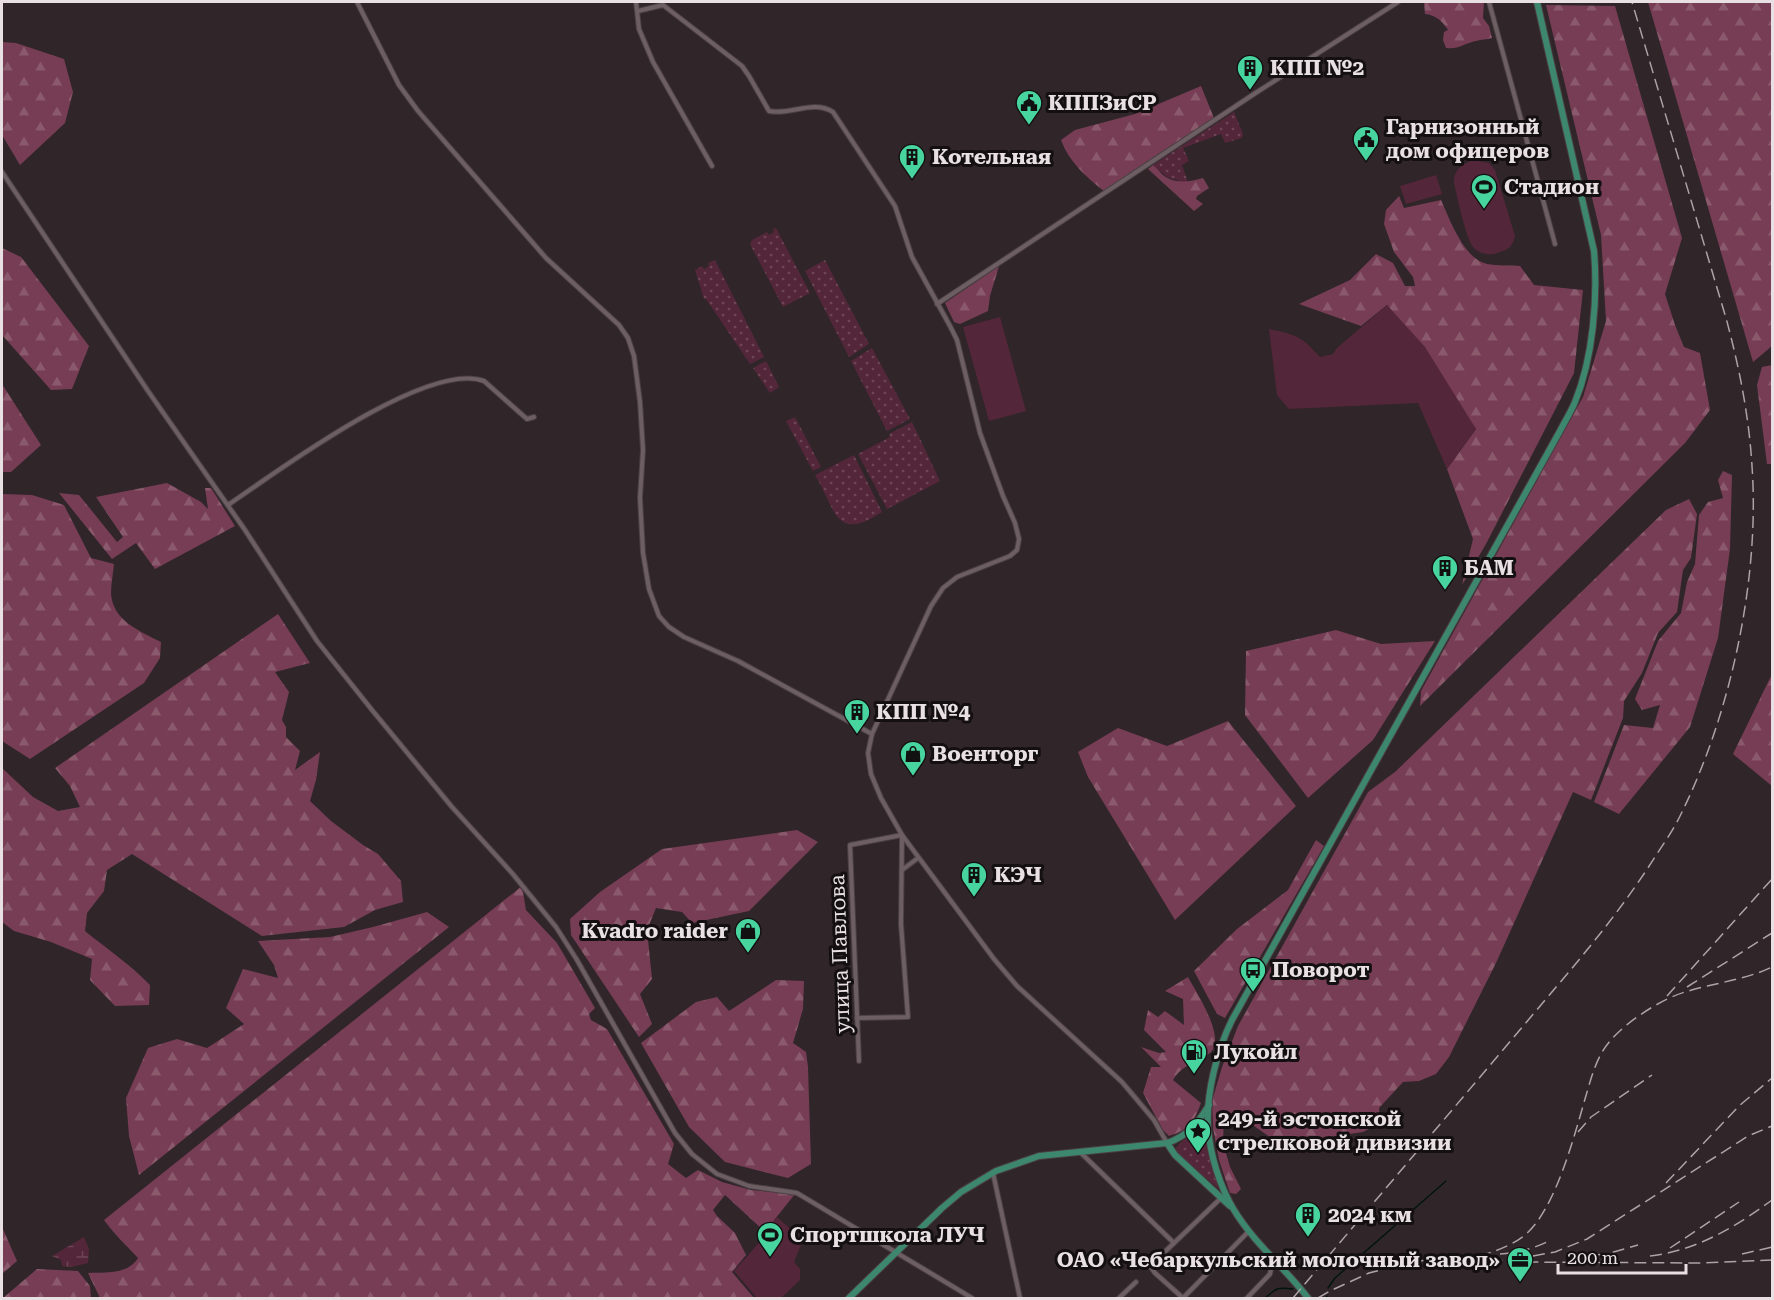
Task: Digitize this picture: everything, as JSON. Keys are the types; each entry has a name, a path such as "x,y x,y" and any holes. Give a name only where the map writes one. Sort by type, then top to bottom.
{"main road":[{"path":"1234,1210 1214,1158 1208,1126 1219,1052 1225,1034 1560,430 1575,402 1586,370 1593,321 1594,250 1537,2"},
{"path":"849,1299 942,1208 961,1192 993,1173 1039,1156 1167,1143 1192,1129 1210,1105"},
{"path":"1167,1143 1175,1155 1234,1210 1249,1231 1308,1299"}],"street":[{"path":"357,2 399,85 418,111 546,258 619,325 628,338 634,356 642,438 640,498 643,553 649,589 659,616 669,627 684,637 738,661 872,734"},
{"path":"636,2 639,29 653,62 712,166"},
{"path":"937,304 1254,94 1398,2"},
{"path":"1489,2 1555,244"},
{"path":"638,11 663,5 735,59 749,76 768,111 822,108 832,112 895,206 912,257 957,340 980,433 1019,539 1017,550 1010,556 957,577 943,588 931,606 872,734 867,753 871,774 885,807 902,835 994,959 1017,986 1122,1082 1154,1120 1167,1143"},
{"path":"2,172 324,649 452,807 556,927 675,1133 692,1154 717,1174 749,1186 797,1193 972,1299"},
{"path":"228,505 370,412 421,388 459,378 476,378 484,381 527,419 534,417"},
{"path":"858,1018 908,1017 901,924 902,835"},
{"name":"улица Павлова","path":"859,1061 850,846 902,835"},
{"path":"901,871 918,858"},
{"path":"1081,1152 1174,1243"},
{"path":"993,1173 1020,1299"},
{"path":"1221,1198 1150,1266 1152,1270 1183,1298 1249,1231"},
{"path":"1247,1299 1270,1274 1273,1259"},
{"path":"1119,1299 1136,1282"}],"green space":[{"path":"1424,2 1484,2 1483,18 1489,26 1492,38 1446,48 1443,40 1444,32 1448,30 1438,19 1425,14"},
{"path":"1648,2 1772,2 1772,346 1753,362"},
{"path":"1546,5 1615,6 1682,238 1665,294 1684,347 1700,353 1710,410 1685,443 1420,706 1421,691 1583,397 1606,321 1601,235"},
{"path":"2,42 16,43 64,59 73,92 65,123 20,165 2,135"},
{"path":"1201,86 1214,118 1104,191 1079,168 1064,148 1061,140 1075,130 1135,114"},
{"path":"1234,112 1243,134 1242,138 1225,143 1221,134 1183,148 1189,161 1182,165 1188,182 1167,177 1153,165"},
{"name":"Стадион","path":"1474,160 1489,163 1495,170 1515,236 1510,247 1497,253 1482,253 1473,247 1459,207 1454,183 1455,175 1462,165"},
{"path":"1153,165 1164,176 1175,181 1203,178 1209,188 1196,199 1203,204 1194,211 1148,169"},
{"path":"1436,175 1442,194 1406,204 1400,186"},
{"path":"1399,196 1404,208 1441,200 1459,238 1471,255 1479,261 1491,265 1520,266 1534,285 1583,290 1574,373 1486,544 1462,585 1473,539 1447,469 1476,429 1387,305 1361,326 1299,304 1350,280 1376,254 1393,263 1405,286 1415,286 1413,277 1394,252 1384,224 1386,210"},
{"path":"776,228 810,293 783,307 750,244 752,240 767,232 769,235 774,232 773,229"},
{"path":"2,248 21,257 89,346 72,389 51,390 2,335"},
{"path":"715,260 764,357 750,364 704,299 695,270 702,266 704,269 709,266 708,263"},
{"path":"825,260 869,344 849,357 805,271"},
{"path":"999,266 988,311 960,324 954,322 945,303"},
{"path":"1387,305 1425,347 1476,429 1447,469 1418,403 1289,409 1277,395 1269,329 1298,337 1320,357 1333,354"},
{"path":"1000,317 1026,411 989,421 963,327"},
{"path":"872,348 910,419 887,431 851,361"},
{"path":"766,361 779,387 770,393 753,368"},
{"path":"1772,365 1772,464 1767,464 1757,385 1762,367"},
{"path":"2,384 41,445 11,472 2,472"},
{"path":"795,417 821,467 813,471 786,421"},
{"path":"912,422 940,481 887,509 858,454"},
{"path":"854,455 882,512 855,524 846,523 839,518 815,475"},
{"path":"1723,471 1732,475 1730,549 1718,638 1690,727 1619,814 1594,802 1624,725 1653,728 1660,705 1642,710 1635,699 1658,641 1681,613 1687,582 1695,564 1699,515 1708,502 1723,498 1718,480"},
{"path":"167,483 201,502 208,509 205,488 211,488 235,526 155,569 136,543 112,559 59,493 79,495 117,542 123,537 96,497"},
{"path":"2,494 32,495 64,505 91,558 114,564 111,594 117,611 129,624 161,642 160,658 144,683 30,759 2,741"},
{"path":"1689,499 1697,514 1691,558 1683,570 1677,612 1658,633 1642,673 1624,701 1623,718 1591,800 1573,792 1496,963 1449,1057 1436,1074 1419,1081 1403,1082 1379,1108 1380,1123 1363,1132 1280,1144 1234,1112 1224,1116 1223,1143 1230,1167 1241,1189 1236,1194 1230,1193 1219,1160 1213,1128 1212,1101 1222,1067 1238,1026 1368,792 1395,772 1666,510"},
{"path":"278,614 310,663 275,672 289,692 282,720 286,727 286,737 300,751 295,770 320,752 310,801 331,821 378,854 401,881 403,902 375,910 344,927 262,936 132,854 107,870 104,891 87,913 85,931 150,985 149,1005 115,1006 90,980 92,959 51,942 14,931 2,922 2,768 33,797 58,811 80,807 70,786 55,768"},
{"path":"1336,630 1381,644 1435,641 1373,740 1308,798 1245,715 1246,651"},
{"path":"1772,656 1772,786 1733,754 1771,676"},
{"path":"1228,721 1296,806 1175,920 1088,777 1078,752 1118,728 1167,746"},
{"path":"797,830 818,842 749,911 692,923 682,912 656,908 647,930 652,979 640,994 652,1024 639,1037 571,935 570,919 600,892 662,849"},
{"path":"1316,840 1324,846 1225,1018 1217,1014 1194,971 1237,929 1288,890"},
{"path":"522,886 526,910 557,943 595,1008 589,1014 591,1020 607,1029 674,1144 668,1164 686,1178 698,1170 722,1182 751,1190 795,1194 771,1224 763,1230 725,1195 713,1210 735,1233 746,1255 732,1272 754,1298 100,1298 88,1273 122,1270 138,1258 104,1220"},
{"path":"427,912 449,927 139,1175 129,1136 126,1098 148,1048 177,1039 207,1048 244,1024 226,1008 243,969 278,978 274,965 258,941 330,937"},
{"path":"1188,977 1208,1014 1215,1036 1215,1045 1211,1052 1186,1066 1173,1080 1201,1103 1190,1124 1169,1136 1163,1130 1143,1093 1151,1067 1161,1067 1141,1047 1159,1053 1166,1052 1144,1030 1148,1010 1158,1017 1165,1011 1184,1025 1183,999 1165,991"},
{"path":"776,980 804,981 803,1009 793,1043 806,1052 811,1164 788,1178 725,1162 689,1127 641,1043 696,1002 717,997 729,1011"},
{"path":"1203,1127 1219,1189 1177,1153 1178,1146"},
{"name":"Спортшкола ЛУЧ","path":"777,1217 803,1240 794,1262 800,1269 800,1280 781,1298 757,1298 734,1271 771,1229"},
{"path":"2,1227 17,1261 2,1274"},
{"path":"84,1237 89,1249 88,1263 71,1267 62,1266 61,1260 52,1256"},
{"path":"37,1269 78,1271 90,1286 91,1298 3,1298"}],"waterway":[{"path":"1328,1288 1335,1278 1446,1181"},
{"path":"1265,1298 1278,1289 1293,1289"}],"railway":[{"path":"1293,1298 1568,973 1635,887 1681,814 1699,775 1728,689 1746,599 1751,553 1752,466 1746,410 1726,318 1632,2"},
{"path":"1667,996 1772,879"},
{"path":"1687,987 1772,933"},
{"path":"1479,1256 1503,1248 1520,1239 1536,1224 1562,1172 1594,1068 1605,1047 1625,1026 1644,1012 1676,995 1772,967"},
{"path":"1578,1132 1591,1117 1652,1075"},
{"path":"1666,1183 1739,1106 1772,1078"},
{"path":"1533,1256 1555,1252 1587,1239 1748,1136 1772,1126"},
{"path":"1650,1256 1700,1243 1730,1228 1772,1200"},
{"path":"1670,1248 1739,1202"},
{"path":"1500,1254 1525,1250 1549,1241"},
{"path":"1595,1255 1638,1245"},
{"path":"1742,1254 1772,1247"},
{"path":"1318,1298 1369,1273 1438,1258 1517,1262 1701,1263 1772,1260"}],"place":[{"name":"КПП №2","path":"1250,91"},
{"name":"КППЗиСР","path":"1029,126"},
{"name":"Гарнизонный дом офицеров","path":"1366,162"},
{"name":"Котельная","path":"912,180"},
{"name":"Стадион","path":"1484,210"},
{"name":"БАМ","path":"1445,591"},
{"name":"КПП №4","path":"857,735"},
{"name":"Военторг","path":"913,777"},
{"name":"КЭЧ","path":"974,898"},
{"name":"Kvadro raider","path":"748,954"},
{"name":"Поворот","path":"1253,993"},
{"name":"Лукойл","path":"1194,1075"},
{"name":"249-й эстонской стрелковой дивизии","path":"1198,1154"},
{"name":"2024 км","path":"1308,1238"},
{"name":"Спортшкола ЛУЧ","path":"770,1258"},
{"name":"ОАО «Чебаркульский молочный завод»","path":"1520,1283"}]}
